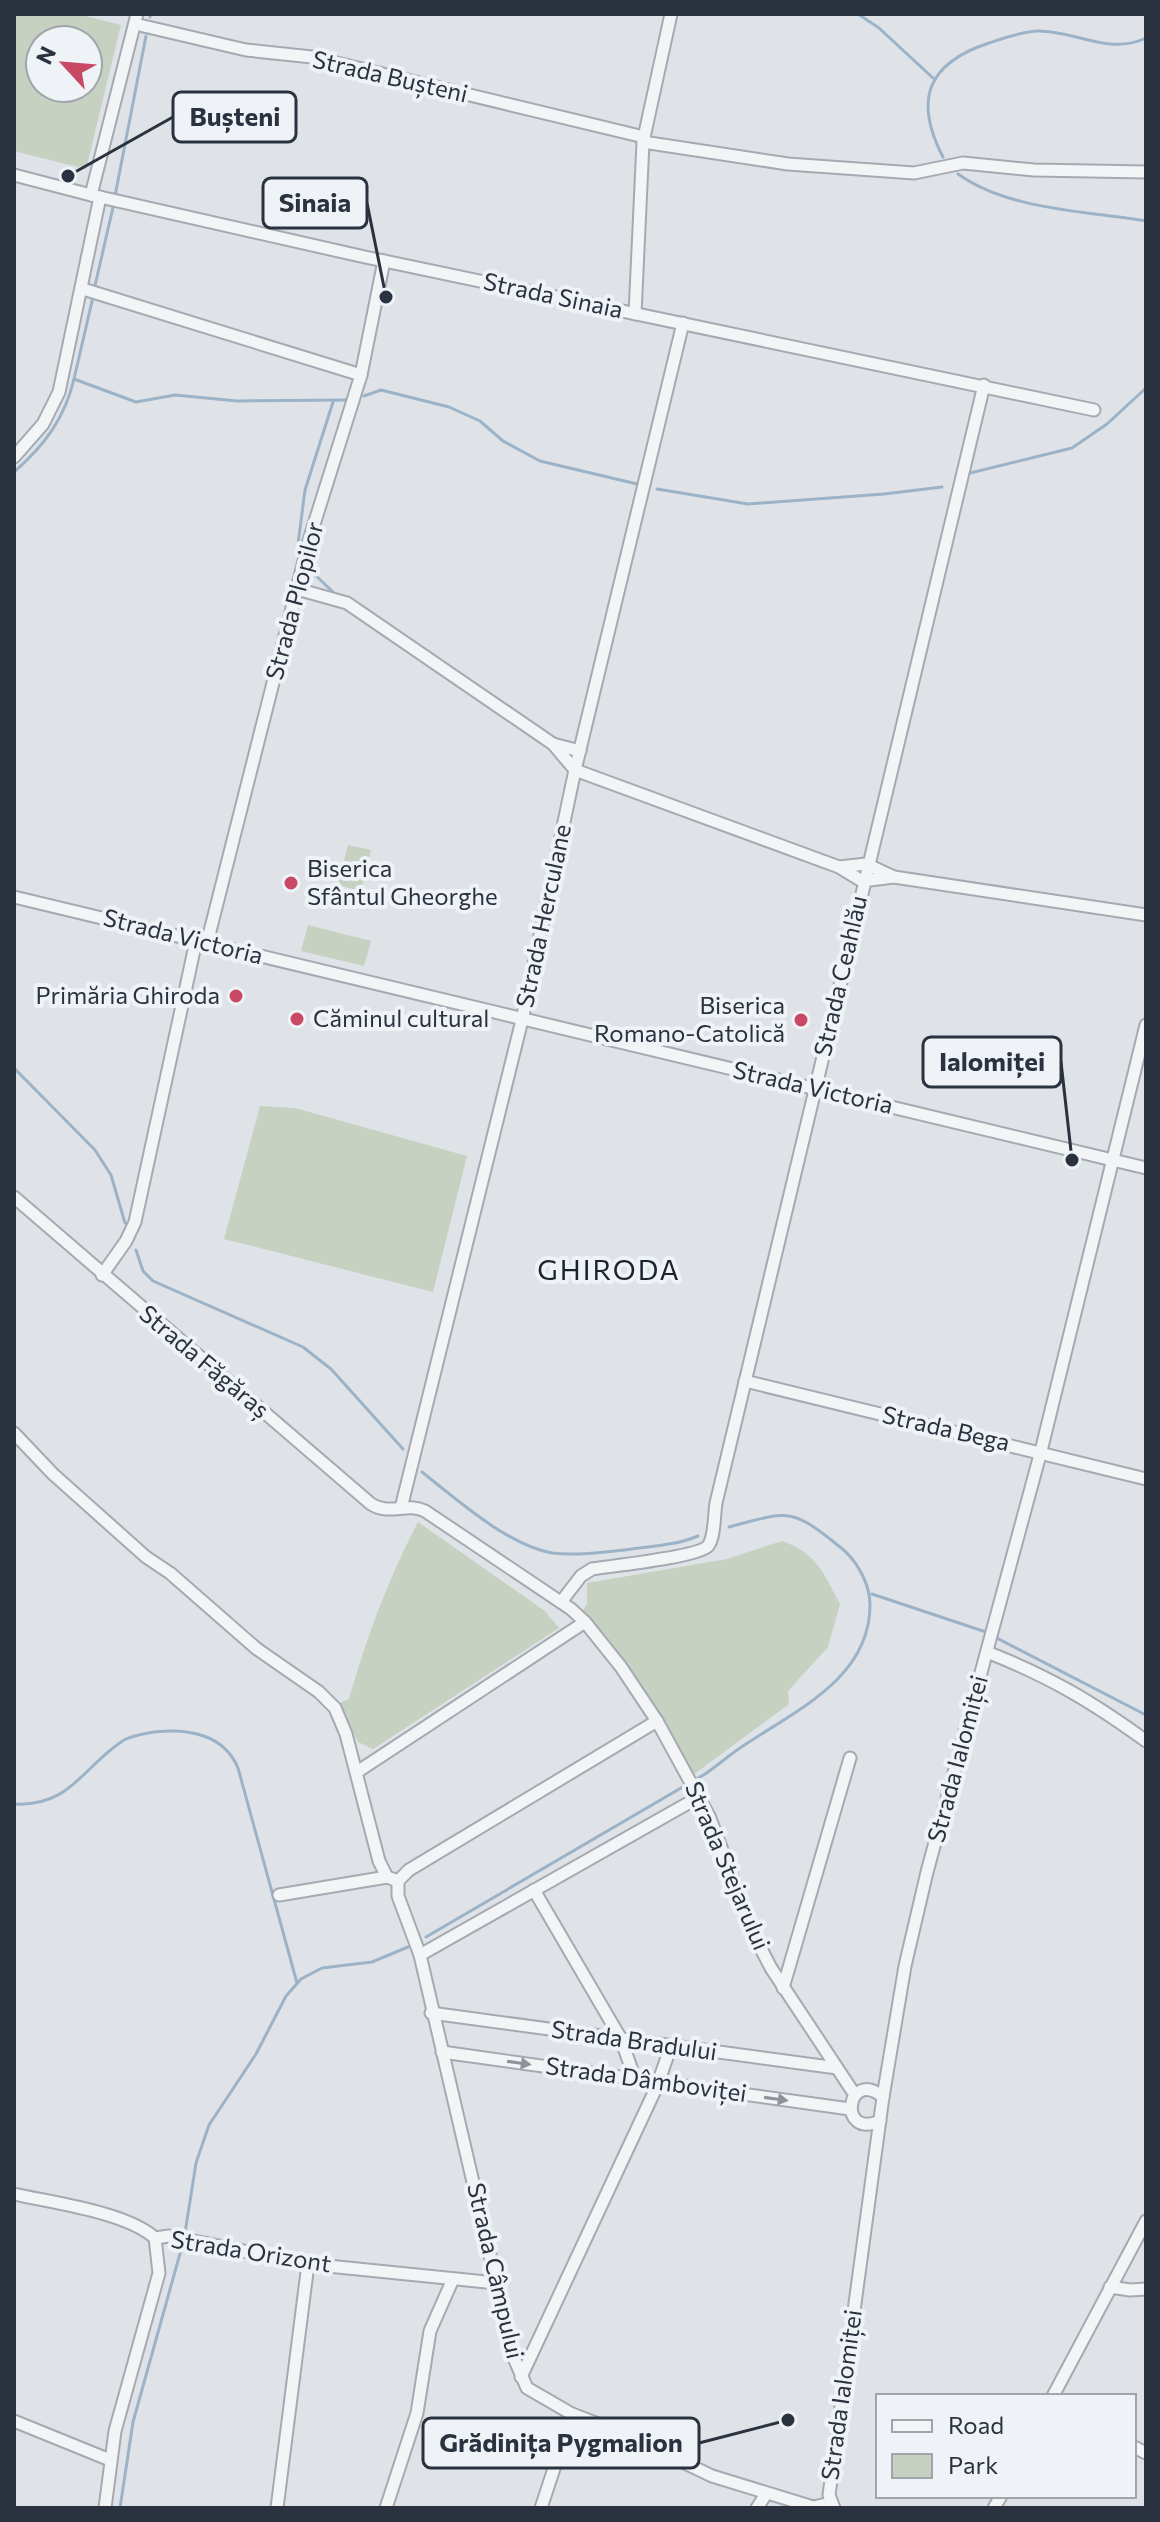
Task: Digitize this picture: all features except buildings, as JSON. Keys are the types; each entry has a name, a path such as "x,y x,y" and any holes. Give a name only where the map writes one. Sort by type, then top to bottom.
{"street":[{"path":"635,314 643,140 671,14"},
{"path":"14,457 40,429 55,403 85,289 136,19"},
{"name":"Strada Bușteni","path":"136,19 246,50 312,57 643,140 801,166 914,173 963,163 1034,170 1146,172"},
{"name":"Strada Sinaia","path":"14,175 384,261 1094,410"},
{"name":"Strada Plopilor","path":"102,1275 126,1241 135,1222 202,942 310,537 361,375 384,261"},
{"path":"85,289 361,375"},
{"name":"Strada Herculane","path":"401,1508 522,1020 578,761 683,323"},
{"name":"Strada Ceahlău","path":"561,1602 581,1576 592,1569 691,1553 707,1548 710,1542 716,1503 816,1089 864,873 984,385"},
{"path":"297,589 347,603 578,761 839,867 1146,915"},
{"path":"553,744 578,761"},
{"name":"Strada Victoria","path":"14,897 1146,1168"},
{"name":"Strada Ialomiței","path":"833,2506 829,2495 883,2097 905,1966 1041,1451 1146,1025"},
{"name":"Strada Făgăraș","path":"14,1197 371,1504 386,1511 401,1508"},
{"name":"Strada Bega","path":"745,1381 1146,1479"},
{"name":"Strada Câmpului","path":"14,1433 53,1474 146,1557 170,1573 233,1630 335,1708 357,1772 379,1861 392,1879 420,1955 431,2013 472,2167 496,2283 521,2377 527,2388 572,2414 648,2443 712,2476 813,2507 833,2506"},
{"name":"Strada Stejarului","path":"401,1508 409,1506 425,1511 561,1602 585,1622 621,1667 657,1721 718,1835 756,1939 783,1988 855,2095"},
{"path":"357,1772 585,1622"},
{"path":"988,1647 1079,1694 1146,1741"},
{"path":"279,1895 392,1879 657,1721"},
{"path":"783,1988 850,1758"},
{"path":"420,1955 697,1794"},
{"path":"534,1890 621,2039 635,2079"},
{"name":"Strada Bradului","path":"431,2013 837,2068"},
{"path":"521,2377 659,2082 671,2046"},
{"name":"Strada Dâmboviței","path":"442,2052 850,2109"},
{"path":"880,2121 871,2125 861,2124 850,2109 855,2095 864,2090 875,2090 883,2097"},
{"name":"Strada Orizont","path":"14,2194 119,2218 144,2228 155,2238 169,2236 308,2264 496,2283"},
{"path":"1054,2394 1146,2221"},
{"path":"105,2508 110,2460 127,2382 159,2273 155,2238"},
{"path":"277,2508 308,2264"},
{"path":"386,2508 417,2413 430,2331 453,2279"},
{"path":"1110,2287 1146,2289"},
{"path":"541,2508 572,2414"},
{"path":"14,2421 110,2460"},
{"path":"757,2508 766,2494"}],"green space":[{"path":"14,14 78,14 121,25 104,95 104,24 24,24 24,104 102,104 86,169 14,151"},
{"path":"348,845 371,850 361,891 338,885"},
{"path":"308,925 371,941 364,966 301,951"},
{"path":"260,1106 295,1108 467,1156 433,1292 224,1239"},
{"path":"418,1522 545,1611 559,1628 373,1749 358,1742 339,1703 349,1699 379,1609"},
{"path":"782,1541 812,1558 840,1604 828,1647 788,1691 789,1704 693,1775 642,1691 581,1613 587,1604 587,1583 727,1559"}],"waterway":[{"path":"858,14 879,28 933,78"},
{"path":"943,157 929,118 928,101 940,73 968,51 1037,31 1118,44 1146,38"},
{"path":"115,196 146,36"},
{"path":"958,174 978,186 1024,202 1146,221"},
{"path":"94,290 114,203"},
{"path":"74,379 93,297"},
{"path":"14,472 52,430 65,406 74,379 136,402 175,395 237,401 348,400"},
{"path":"970,473 1072,448 1107,424 1146,388"},
{"path":"364,396 381,390 449,407 480,421 503,441 540,461 637,484"},
{"path":"297,552 305,490 333,402"},
{"path":"657,489 748,504 942,487"},
{"path":"311,571 333,592"},
{"path":"14,1068 95,1150 111,1175 125,1223"},
{"path":"136,1250 143,1271 153,1281 303,1347 331,1369 403,1449"},
{"path":"422,1472 501,1531 535,1549 552,1553 622,1550 674,1543 698,1536"},
{"path":"426,1937 705,1774 804,1707 843,1674 857,1654 867,1631 870,1605 865,1581 852,1559 810,1525 789,1516 729,1527"},
{"path":"872,1594 983,1631 1146,1715"},
{"path":"14,1804 33,1803 63,1792 131,1737 179,1731 203,1736 224,1747 238,1768 297,1983"},
{"path":"185,2233 196,2163 209,2125 256,2054 286,1996 301,1979 322,1968 372,1962 408,1947"},
{"path":"120,2508 133,2422 181,2250"}],"place":[{"name":"Bușteni","path":"68,176"},
{"name":"Sinaia","path":"386,297"},
{"name":"Biserica Sfântul Gheorghe","path":"291,883"},
{"name":"Primăria Ghiroda","path":"236,996"},
{"name":"Căminul cultural","path":"297,1019"},
{"name":"Biserica Romano-Catolică","path":"801,1020"},
{"name":"Ialomiței","path":"1072,1160"},
{"name":"Grădinița Pygmalion","path":"788,2420"}],"district":[{"name":"GHIRODA","path":"609,1270"}]}
